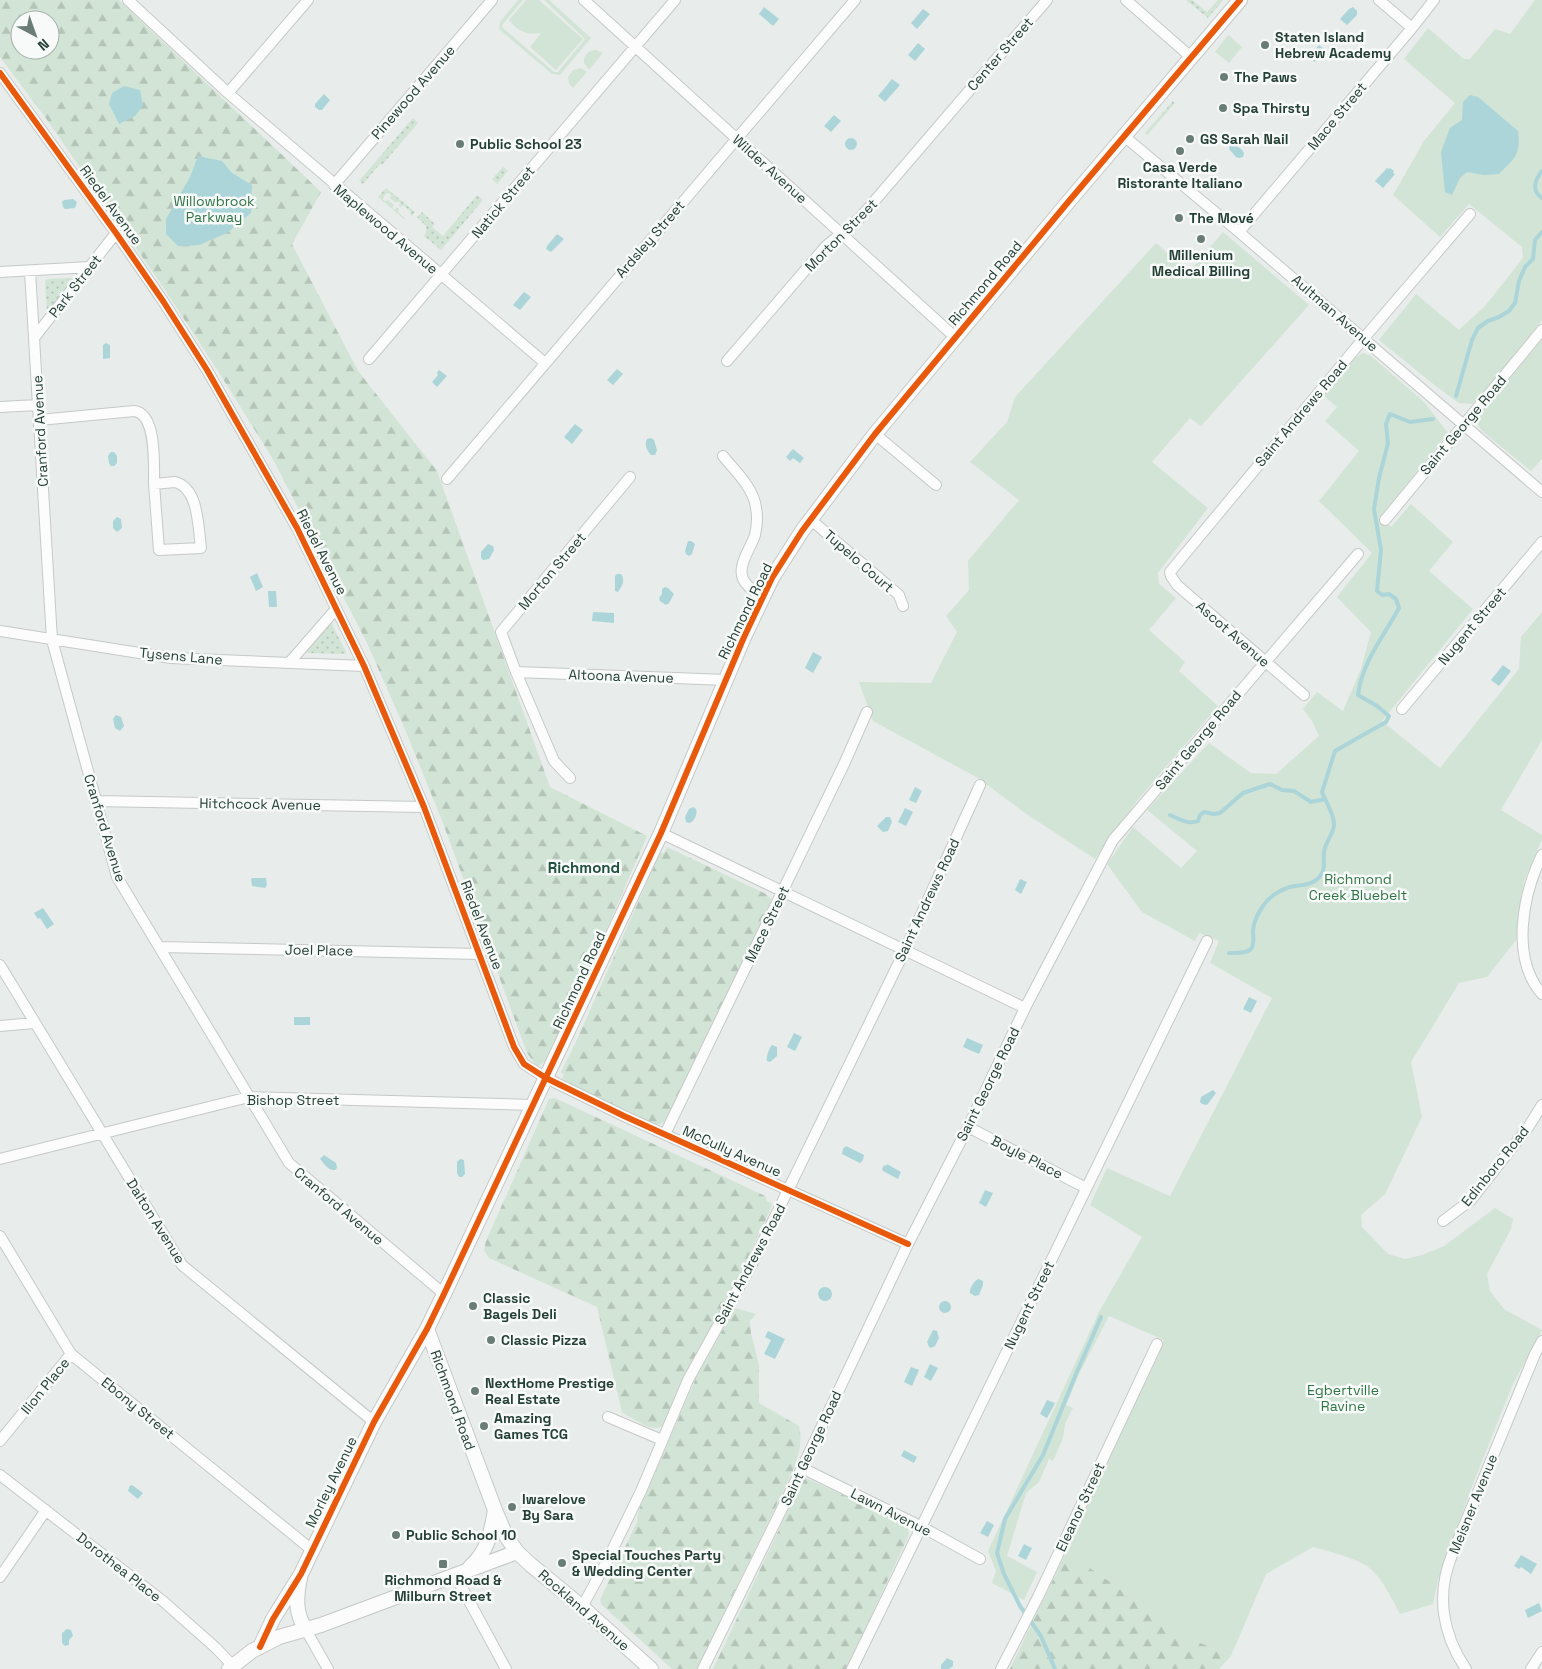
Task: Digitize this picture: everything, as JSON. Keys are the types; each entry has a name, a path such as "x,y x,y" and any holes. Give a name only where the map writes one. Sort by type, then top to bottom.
{"street":[{"name":"Maplewood Avenue","path":"128,0 228,93 545,363"},
{"path":"228,93 308,0"},
{"name":"Pinewood Avenue","path":"334,185 492,0"},
{"name":"Wilder Avenue","path":"584,0 956,338"},
{"name":"Natick Street","path":"369,359 675,0"},
{"name":"Ardsley Street","path":"447,479 855,0"},
{"name":"Center Street","path":"954,108 1047,0"},
{"path":"1126,0 1192,58"},
{"name":"Richmond Road","path":"516,1552 506,1536 495,1510 427,1329 661,833 762,598 772,578 810,519 875,434 1240,0"},
{"path":"1379,0 1412,28"},
{"name":"Mace Street","path":"1239,232 1434,0"},
{"name":"Riedel Avenue","path":"0,73 163,301 206,370 296,528 364,666 424,807 517,1052 524,1064 546,1078"},
{"name":"Morton Street","path":"727,361 826,246 859,220 954,108"},
{"name":"Aultman Avenue","path":"1124,137 1364,338 1542,492"},
{"name":"Saint Andrews Road","path":"1173,568 1364,338 1470,214"},
{"name":"Park Street","path":"34,338 116,233"},
{"path":"0,272 90,267"},
{"name":"Cranford Avenue","path":"30,271 52,640 117,877 289,1163 444,1294"},
{"name":"Saint George Road","path":"1385,520 1542,330"},
{"path":"0,408 38,405"},
{"path":"39,420 134,411 142,414 151,433 154,484 159,550 201,548 194,500 187,489 182,484 175,482 154,484"},
{"path":"875,434 936,485"},
{"path":"723,456 751,492 756,506 757,521 755,535 741,570 746,584 762,598"},
{"name":"Morton Street","path":"516,672 501,632 630,477"},
{"name":"Tupelo Court","path":"810,519 898,595 903,606"},
{"name":"Nugent Street","path":"1402,709 1542,542"},
{"name":"Saint George Road","path":"703,1669 802,1468 908,1244 1025,1008 1112,840 1358,554"},
{"name":"Ascot Avenue","path":"1173,568 1171,576 1177,585 1304,695"},
{"path":"290,663 336,608"},
{"name":"Tysens Lane","path":"0,631 171,658 364,666"},
{"path":"516,672 554,761 570,778"},
{"name":"Altoona Avenue","path":"516,672 727,680"},
{"name":"Mace Street","path":"665,1134 845,762 867,712"},
{"name":"Saint Andrews Road","path":"582,1607 621,1531 688,1380 752,1264 905,950 980,785"},
{"name":"Hitchcock Avenue","path":"95,801 424,807"},
{"path":"661,833 1025,1008"},
{"path":"1542,855 1534,871 1528,891 1524,912 1523,934 1526,960 1531,978 1542,994"},
{"name":"Nugent Street","path":"852,1669 1207,941"},
{"name":"Joel Place","path":"159,947 480,954"},
{"name":"Dalton Avenue","path":"0,965 182,1265 374,1422"},
{"path":"0,1026 34,1023"},
{"name":"McCully Avenue","path":"546,1078 908,1244"},
{"name":"Bishop Street","path":"0,1159 249,1097 534,1105"},
{"name":"Edinboro Road","path":"1443,1221 1471,1200 1529,1126 1542,1105"},
{"name":"Boyle Place","path":"968,1126 1086,1188"},
{"name":"Ebony Street","path":"0,1236 71,1354 312,1550"},
{"name":"Morley Avenue","path":"260,1647 273,1619 301,1574 374,1422 427,1329"},
{"name":"Meisner Avenue","path":"1466,1669 1454,1651 1444,1620 1442,1598 1444,1581 1452,1555 1542,1341"},
{"name":"Eleanor Street","path":"1001,1669 1038,1597 1157,1344"},
{"name":"Ilion Place","path":"0,1441 71,1354"},
{"path":"608,1417 662,1440"},
{"name":"Lawn Avenue","path":"802,1468 922,1527 980,1559"},
{"name":"Dorothea Place","path":"0,1475 164,1602 216,1648 231,1667"},
{"path":"0,1577 46,1510"},
{"path":"461,1572 478,1559 486,1546 495,1510"},
{"path":"231,1667 260,1647 279,1637 306,1630 516,1552"},
{"name":"Rockland Avenue","path":"516,1552 582,1607 651,1669"},
{"path":"461,1572 506,1669"},
{"name":"Morley Avenue","path":"301,1574 296,1605 298,1616 306,1630"},
{"path":"306,1630 328,1669"},
{"path":"1531,1669 1542,1652"}],"green space":[{"name":"Willowbrook Parkway","path":"0,0 119,0 321,192 292,244 358,371 437,471 550,787 647,836 581,989 545,1061 539,1066 536,1065 527,1053 443,823 404,727 367,643 274,461 163,287 45,117 0,57"},
{"path":"518,0 523,0 502,27 554,72 558,72 585,39 544,0 549,0 591,38 560,75 552,74 499,29 500,22"},
{"path":"526,0 539,0 583,39 556,70 530,47 541,33 531,34 523,32 509,20"},
{"path":"1186,0 1192,0 1207,12 1218,0 1223,0 1208,18"},
{"path":"1535,0 1542,0 1542,320 1476,402 1471,404 1459,403 1379,340 1416,294 1459,330 1485,306 1523,258 1522,247 1469,204 1440,237 1393,195 1424,141 1455,103 1404,59 1428,28 1464,59 1470,59 1495,29 1510,34"},
{"path":"1228,35 1242,47 1229,63 1215,52"},
{"path":"596,50 603,53 589,70 584,63 584,58 589,52"},
{"path":"581,68 587,72 573,88 569,83 568,77 573,70"},
{"path":"1173,101 1175,103 1147,135 1145,133"},
{"path":"413,118 418,123 382,165 380,164 363,184 359,181"},
{"path":"503,167 508,171 497,184 492,179"},
{"path":"386,188 415,212 411,217 410,211 403,205 399,206 400,202 395,202 390,198 391,195 389,193 385,194 383,200 388,200 394,205 392,208 394,210 399,209 398,212 404,219 378,197"},
{"path":"477,195 483,200 441,250 424,236 426,226 417,217 422,212 435,224 432,227 443,236"},
{"path":"1223,232 1309,305 1201,426 1190,418 1152,462 1208,508 1158,573 1159,584 1176,598 1149,630 1185,662 1179,671 1218,706 1136,802 1095,859 1025,813 978,778 873,721 859,682 931,683 957,632 946,616 969,590 968,561 1019,500 970,462 1007,422 1015,397 1156,243 1189,272"},
{"path":"48,279 74,279 47,313 45,281"},
{"path":"1542,340 1542,459 1531,471 1481,430 1477,423 1478,416"},
{"path":"1363,353 1371,356 1424,402 1448,433 1379,518 1391,527 1411,504 1453,542 1429,571 1473,609 1382,721 1440,768 1519,669 1521,637 1542,612 1542,740 1501,810 1542,835 1542,839 1524,882 1518,915 1517,939 1487,977 1459,983 1411,1062 1422,1117 1385,1194 1361,1215 1362,1227 1388,1254 1405,1259 1422,1255 1444,1246 1495,1208 1513,1219 1511,1229 1487,1274 1490,1291 1504,1309 1542,1330 1512,1386 1471,1489 1438,1580 1433,1604 1400,1614 1388,1591 1367,1566 1344,1556 1313,1547 1266,1574 1231,1656 1192,1639 1066,1553 1164,1340 1109,1316 1079,1374 1066,1405 1073,1408 1065,1424 1063,1438 1053,1461 1049,1459 1039,1482 1026,1493 1007,1556 1037,1572 1024,1600 992,1583 996,1571 988,1551 1099,1312 1142,1237 1090,1205 1107,1168 1170,1196 1272,998 1210,963 1219,941 1199,933 1195,941 1142,912 1107,864 1133,827 1181,868 1197,851 1147,810 1209,743 1251,773 1276,774 1319,736 1312,721 1303,709 1317,692 1343,711 1361,669 1371,632 1337,597 1372,553 1319,501 1359,451 1325,421 1337,407 1324,396 1355,358"},
{"path":"331,622 346,652 345,654 308,653 307,650"},
{"path":"667,847 766,894 771,899 771,902 668,1119 661,1124 651,1124 578,1089 562,1078 564,1075 561,1072 660,853 664,853"},
{"path":"555,1098 765,1196 767,1201 772,1204 731,1292 665,1423 661,1427 656,1428 644,1425 622,1412 597,1307 489,1258 484,1250 486,1241 549,1099"},
{"path":"735,1308 756,1314 750,1321 759,1365 759,1403 799,1426 799,1450 792,1473 697,1669 672,1669 602,1605 600,1600 637,1522 638,1512 696,1378"},
{"path":"806,1478 904,1523 908,1528 909,1535 846,1669 713,1669 803,1479"},
{"path":"1066,1553 1192,1639 1231,1656 1219,1669 1010,1669"}],"water":[{"path":"764,7 779,19 773,26 759,14"},
{"path":"1353,7 1357,11 1357,15 1347,25 1340,19"},
{"path":"923,9 930,14 917,29 911,23"},
{"path":"918,43 925,49 915,61 908,55"},
{"path":"1319,45 1325,50 1315,62 1309,57"},
{"path":"892,79 900,85 885,102 878,96"},
{"path":"124,86 140,90 143,106 135,116 119,124 109,104 112,93"},
{"path":"324,94 330,100 322,110 319,110 315,107 315,104"},
{"path":"1470,95 1478,97 1518,131 1519,146 1516,156 1499,174 1484,175 1467,172 1460,178 1452,195 1445,192 1441,152 1450,128 1462,120 1463,102"},
{"path":"834,115 841,121 831,132 824,126"},
{"path":"849,138 853,138 857,144 853,150 849,150 845,146 845,142"},
{"path":"1231,143 1234,143 1242,150 1244,153 1243,157 1236,157 1229,149"},
{"path":"198,156 222,161 232,173 252,185 251,213 227,233 199,245 178,246 166,234 166,219 190,177"},
{"path":"1387,168 1394,171 1393,173 1395,174 1383,188 1375,181"},
{"path":"73,199 77,202 75,208 65,209 63,207 62,202 64,200"},
{"path":"557,234 564,239 551,252 546,249 547,246"},
{"path":"524,292 531,297 520,310 513,305"},
{"path":"106,343 110,345 110,358 103,359 103,345"},
{"path":"617,369 623,374 613,385 607,380"},
{"path":"439,370 447,376 437,387 432,382 438,375"},
{"path":"575,424 583,430 572,444 564,437"},
{"path":"651,438 654,440 657,450 655,455 651,455 647,450 647,439"},
{"path":"793,449 804,458 800,463 793,458 790,461 786,457"},
{"path":"111,452 114,452 117,456 117,463 114,466 111,466 109,463 108,456"},
{"path":"117,517 121,519 122,528 117,532 113,528 113,521"},
{"path":"688,541 695,544 692,554 689,556 685,551"},
{"path":"488,544 493,546 494,550 489,559 483,560 481,552"},
{"path":"257,573 263,587 256,591 250,577"},
{"path":"621,574 623,579 623,584 618,592 615,591 615,576"},
{"path":"665,587 674,594 666,605 659,598 662,594 662,589"},
{"path":"268,591 276,591 277,607 269,607"},
{"path":"593,612 614,613 614,623 592,621"},
{"path":"813,652 822,657 813,673 805,668"},
{"path":"1503,665 1511,671 1499,686 1491,680"},
{"path":"116,715 121,717 124,726 120,731 115,728 113,719"},
{"path":"915,787 922,791 916,803 909,800"},
{"path":"693,807 696,809 695,818 689,823 686,822 685,817 689,809"},
{"path":"905,808 913,812 906,826 898,822"},
{"path":"886,817 890,817 892,822 888,831 883,832 877,826"},
{"path":"266,878 267,885 265,888 252,886 251,879"},
{"path":"1020,879 1027,882 1021,894 1015,890"},
{"path":"43,908 54,924 47,929 40,918 38,919 34,913"},
{"path":"1249,997 1257,1001 1251,1013 1243,1009"},
{"path":"294,1017 310,1017 310,1025 294,1025"},
{"path":"794,1033 802,1037 795,1051 787,1047"},
{"path":"967,1038 983,1045 979,1054 963,1047"},
{"path":"772,1045 777,1047 777,1056 770,1062 767,1061 767,1057"},
{"path":"1213,1090 1216,1093 1207,1105 1202,1104 1200,1102 1201,1097"},
{"path":"846,1146 864,1155 860,1163 842,1154"},
{"path":"324,1155 336,1163 337,1168 335,1170 328,1168 320,1159"},
{"path":"460,1159 464,1160 465,1174 462,1177 459,1177 457,1173 457,1162"},
{"path":"887,1164 901,1172 898,1179 883,1171 884,1165 886,1166"},
{"path":"985,1190 993,1193 986,1207 979,1203"},
{"path":"978,1279 983,1281 983,1285 979,1295 975,1296 970,1291 972,1285"},
{"path":"825,1287 830,1289 832,1294 830,1299 825,1301 820,1299 818,1294 820,1289"},
{"path":"943,1301 947,1301 951,1307 947,1313 943,1313 939,1309 939,1305"},
{"path":"933,1330 937,1331 939,1338 935,1346 931,1348 927,1342"},
{"path":"768,1331 785,1339 775,1359 764,1354 771,1340 765,1337"},
{"path":"930,1364 938,1368 931,1381 924,1377"},
{"path":"911,1367 919,1370 912,1386 904,1382"},
{"path":"1047,1400 1055,1403 1047,1418 1040,1414"},
{"path":"904,1450 917,1457 914,1463 901,1456"},
{"path":"130,1485 143,1493 138,1499 128,1491"},
{"path":"987,1521 994,1525 988,1537 980,1533"},
{"path":"1024,1544 1032,1548 1026,1560 1018,1556"},
{"path":"1521,1555 1537,1564 1531,1574 1521,1567 1519,1569 1514,1566"},
{"path":"1539,1603 1542,1611 1528,1618 1525,1610"},
{"path":"67,1629 71,1630 73,1636 69,1640 69,1645 65,1646 62,1643 62,1633"},
{"path":"947,1658 953,1661 953,1666 949,1669 941,1669 941,1665"}],"waterway":[{"path":"1542,171 1535,185 1536,192 1542,198"},
{"path":"1456,396 1472,340 1478,328 1509,311 1515,303 1519,281 1525,267 1533,259 1535,240 1542,232"},
{"path":"1229,953 1249,951 1251,949 1255,921 1261,909 1270,898 1287,888 1310,883 1321,875 1324,869 1325,848 1333,831 1334,824 1331,811 1322,792 1335,751 1386,722 1389,716 1377,706 1358,695 1360,683 1369,660 1399,608 1396,599 1389,594 1382,595 1377,591 1381,550 1374,509 1379,478 1388,443 1386,424 1390,414 1410,422 1433,419"},
{"path":"1170,815 1187,822 1198,821 1200,815 1204,812 1220,813 1243,793 1270,784 1282,790 1294,791 1311,802 1325,799"},
{"path":"1055,1669 1041,1636 1020,1606 1004,1574 997,1553 1005,1519 1043,1455 1101,1317"}],"cycle path":[{"path":"260,1647 273,1619 301,1574 374,1422 427,1329 444,1294 661,833 744,637 772,578 802,531 875,434 1240,0"},
{"path":"0,73 163,301 207,370 297,528 364,666 424,807 514,1047 524,1064 546,1078 624,1116 908,1244"}],"place":[{"name":"Staten Island Hebrew Academy","path":"1265,45"},
{"name":"The Paws","path":"1224,77"},
{"name":"Spa Thirsty","path":"1223,108"},
{"name":"GS Sarah Nail","path":"1190,139"},
{"name":"Public School 23","path":"460,144"},
{"name":"Casa Verde Ristorante Italiano","path":"1180,151"},
{"name":"The Mové","path":"1179,218"},
{"name":"Millenium Medical Billing","path":"1201,239"},
{"name":"Classic Bagels Deli","path":"473,1306"},
{"name":"Classic Pizza","path":"491,1340"},
{"name":"NextHome Prestige Real Estate","path":"475,1391"},
{"name":"Amazing Games TCG","path":"484,1426"},
{"name":"Iwarelove By Sara","path":"512,1507"},
{"name":"Public School 10","path":"396,1535"},
{"name":"Special Touches Party & Wedding Center","path":"562,1563"},
{"name":"Richmond Road & Milburn Street","path":"443,1564"}],"district":[{"name":"Richmond","path":"584,867"}],"park label":[{"name":"Richmond Creek Bluebelt","path":"1358,888"},
{"name":"Egbertville Ravine","path":"1343,1398"}]}
